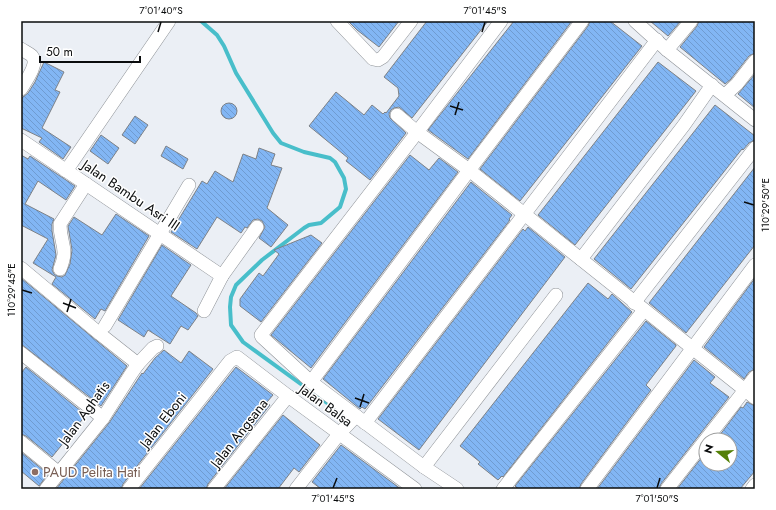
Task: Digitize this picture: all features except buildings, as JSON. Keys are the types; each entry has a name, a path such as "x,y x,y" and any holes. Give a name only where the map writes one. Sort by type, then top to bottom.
{"street":[{"path":"66,171 169,21"},
{"path":"337,21 373,59 378,60 383,57 411,21"},
{"path":"457,489 358,419 311,382 262,337 261,333 501,21"},
{"path":"311,382 582,21"},
{"path":"635,21 667,50 755,120"},
{"path":"667,50 691,21"},
{"path":"302,487 341,432 358,419 524,214 657,40"},
{"path":"21,49 32,56 34,61 34,66 21,89"},
{"path":"725,95 737,84 755,61"},
{"path":"581,259 684,125 712,86"},
{"path":"397,115 417,132 469,170 755,398"},
{"name":"Jalan Bambu Asri III","path":"21,140 222,276"},
{"path":"503,489 755,148"},
{"path":"60,269 64,258 65,247 60,232 60,224 86,184"},
{"path":"105,326 188,185"},
{"path":"204,311 222,276 257,227"},
{"path":"586,489 755,266"},
{"path":"21,268 100,334 135,369"},
{"path":"424,467 556,295"},
{"name":"Jalan Aghatis","path":"46,489 103,418 135,369 153,348 157,346"},
{"path":"21,353 103,418"},
{"name":"Jalan Balsa","path":"222,372 230,361 237,357 240,358 288,396 341,432 415,489"},
{"name":"Jalan Eboni","path":"129,489 222,372"},
{"path":"666,489 755,377"},
{"name":"Jalan Angsana","path":"214,489 288,396"},
{"path":"21,442 59,473"},
{"path":"752,489 755,485"}],"waterway":[{"path":"201,21 217,35 224,46 236,73 273,133 281,143 304,152 330,158 335,162 344,178 346,189 340,207 321,223 309,225 304,228 262,260 236,285 231,297 230,307 231,325 243,342 345,416"}],"place":[{"name":"PAUD Pelita Hati","path":"35,472"}]}
